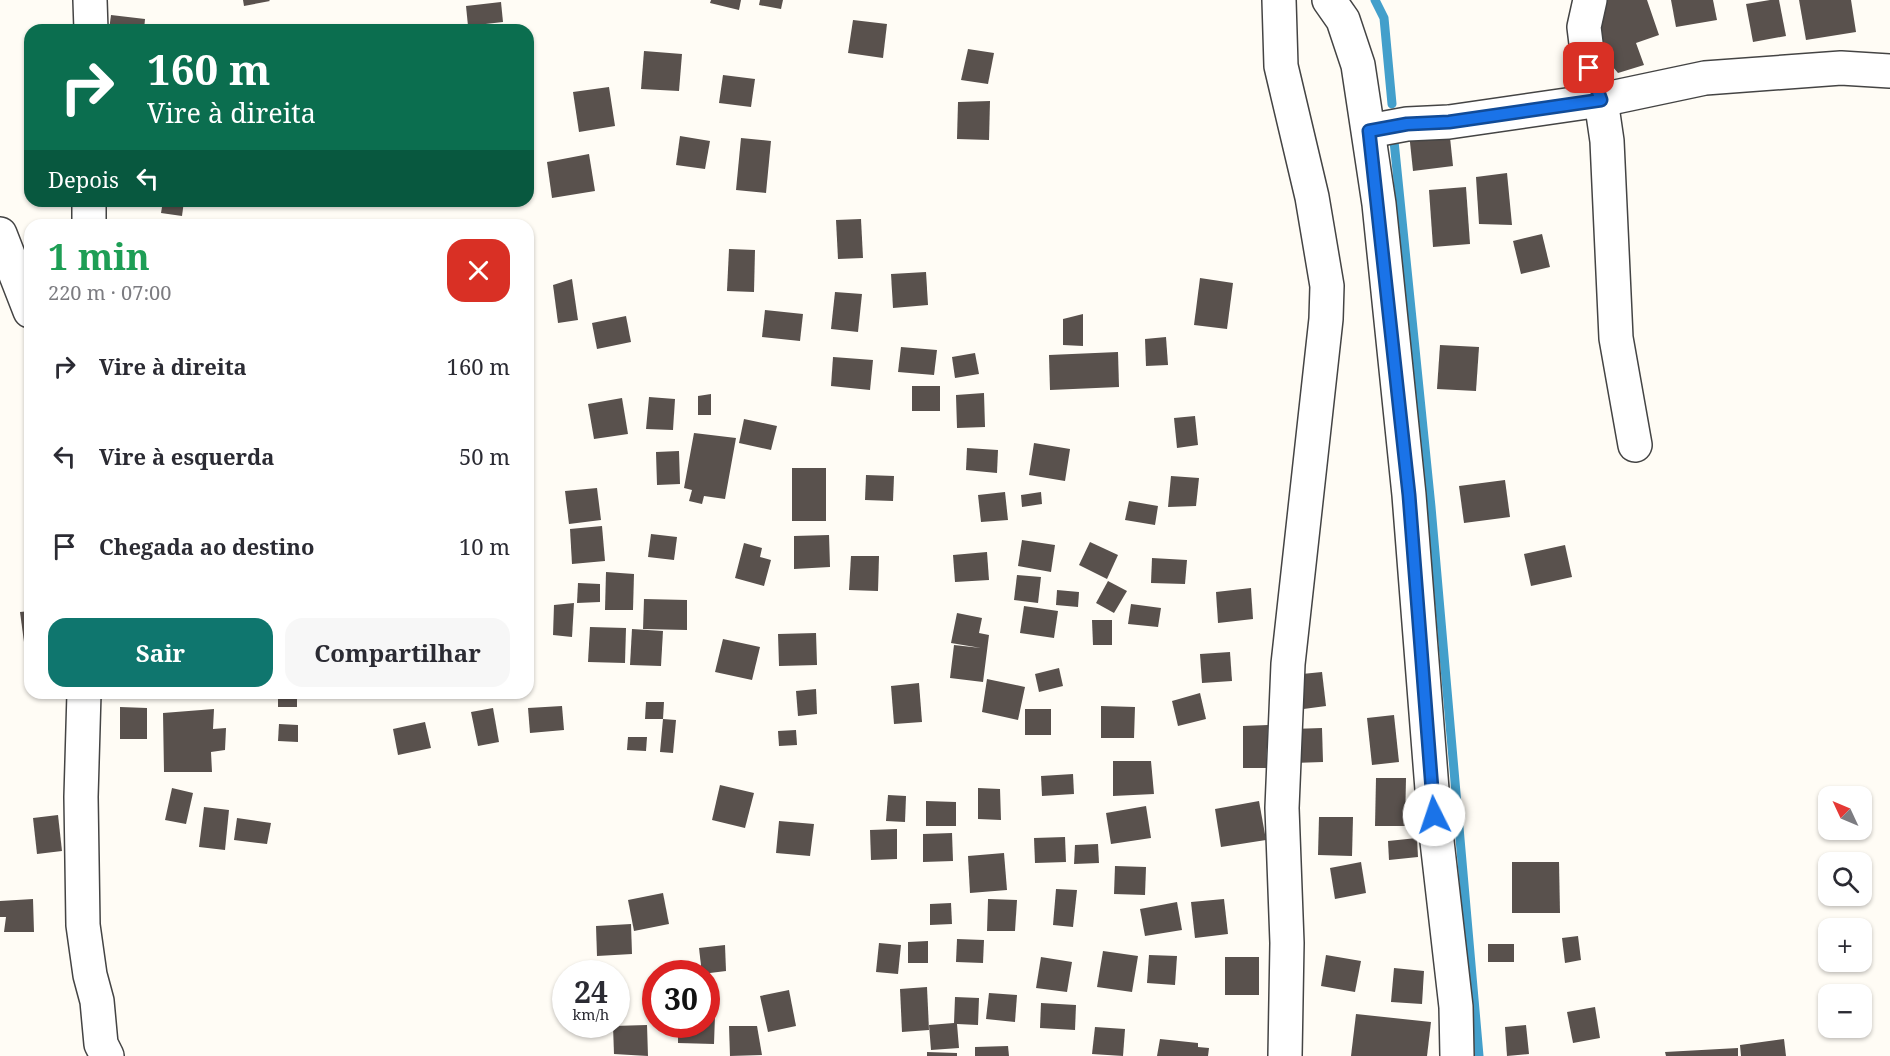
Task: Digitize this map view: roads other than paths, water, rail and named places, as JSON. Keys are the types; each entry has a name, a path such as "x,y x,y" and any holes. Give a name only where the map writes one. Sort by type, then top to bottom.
{"street":[{"path":"90,0 91,24"},
{"path":"1279,0 1281,66 1312,197 1327,286 1326,319 1288,664 1282,808 1287,943 1285,1056"},
{"path":"1329,0 1343,21 1358,64 1369,131 1409,495 1434,815 1456,1007 1457,1056"},
{"path":"1590,0 1584,27 1589,68 1601,100 1607,141 1616,338 1635,444"},
{"path":"1369,131 1407,124 1449,122 1601,100 1705,78 1842,68 1890,71"},
{"path":"0,234 24,296"},
{"path":"84,699 81,797 83,925 90,975 97,1001 101,1044 107,1056"}],"waterway":[{"path":"1375,0 1384,18 1392,104"},
{"path":"1394,141 1431,507 1479,1056"}]}
